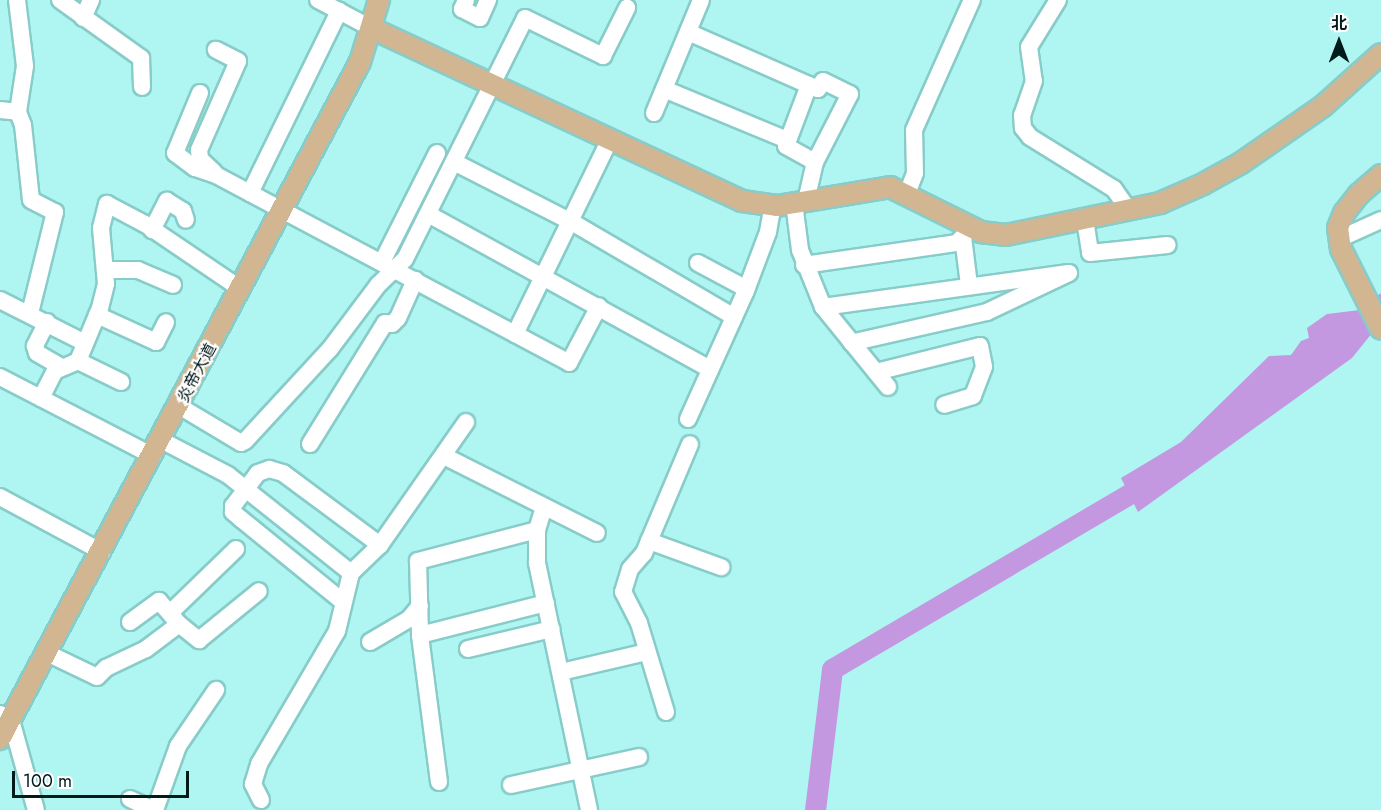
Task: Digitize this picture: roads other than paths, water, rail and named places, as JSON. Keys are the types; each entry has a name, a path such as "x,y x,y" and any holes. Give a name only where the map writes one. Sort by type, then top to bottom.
{"main road":[{"name":"炎帝大道","path":"0,739 5,717 47,653 102,552 360,62 379,0"},
{"path":"371,28 609,141 742,201 773,205 890,187 907,194 967,232 1006,235 1160,203 1241,163 1323,106 1381,54"},
{"path":"1381,175 1344,213 1338,228 1339,239 1353,273 1381,329"}],"street":[{"path":"17,0 25,66 23,95 18,112 23,125 28,192 38,206 54,212 30,314"},
{"path":"60,0 141,58 142,87"},
{"path":"83,18 92,0"},
{"path":"318,0 371,28"},
{"path":"466,0 462,9 480,18 488,0"},
{"path":"654,113 701,0"},
{"path":"907,194 915,173 914,130 972,0"},
{"path":"1058,0 1029,47 1034,81 1022,115 1023,128 1030,137 1114,189 1128,209"},
{"path":"388,266 405,259 525,18 603,56 627,8"},
{"path":"250,193 339,11"},
{"path":"688,32 818,89 823,81 849,94 815,162 800,202 804,265 823,307 888,387"},
{"path":"216,50 238,60 199,150 200,159 216,175"},
{"path":"808,85 786,146 815,162"},
{"path":"664,89 787,140"},
{"path":"200,93 175,153 187,164 216,175 569,363 599,306"},
{"path":"0,110 18,112"},
{"path":"515,334 609,141"},
{"path":"179,406 241,442 245,441 330,349 388,266 437,153"},
{"path":"453,162 570,221 734,317"},
{"path":"152,230 167,201 183,211 186,220"},
{"path":"78,361 97,315 106,284 106,270 100,240 108,204 241,289"},
{"path":"688,419 747,289 768,232 773,205"},
{"path":"428,214 544,275 710,369"},
{"path":"1085,220 1090,253 1168,245"},
{"path":"1339,239 1381,220"},
{"path":"804,265 957,243 967,232"},
{"path":"967,232 969,285"},
{"path":"698,263 747,289"},
{"path":"106,270 138,270 173,285"},
{"path":"823,307 969,285 1069,273 987,312 851,343"},
{"path":"310,444 385,323 392,324 398,318 415,280"},
{"path":"0,300 85,343"},
{"path":"97,315 156,342 166,322"},
{"path":"47,322 35,346 37,353 61,367"},
{"path":"876,372 980,346 984,367 973,396 944,405"},
{"path":"41,398 61,367 78,361 121,382"},
{"path":"0,376 41,398 157,448 228,475 351,573"},
{"path":"261,800 253,784 259,764 337,631 342,601 351,573 380,545 466,422"},
{"path":"666,712 639,623 623,592 630,569 649,541 690,444"},
{"path":"444,456 597,532"},
{"path":"342,601 233,512 233,506 258,472 269,469 283,473 380,545"},
{"path":"0,497 102,552"},
{"path":"544,507 537,530 537,564 589,810"},
{"path":"439,782 420,635 418,561 537,530"},
{"path":"649,541 721,567"},
{"path":"47,653 97,677 106,668 146,649 236,549"},
{"path":"130,622 159,601 174,619 199,640 259,591"},
{"path":"420,635 546,603"},
{"path":"370,642 409,619 420,606"},
{"path":"468,649 552,629"},
{"path":"561,672 647,652"},
{"path":"130,799 154,810 178,746 216,690"},
{"path":"5,717 36,810"},
{"path":"511,785 639,757"}],"waterway":[{"path":"815,810 832,669 1153,480"}]}
